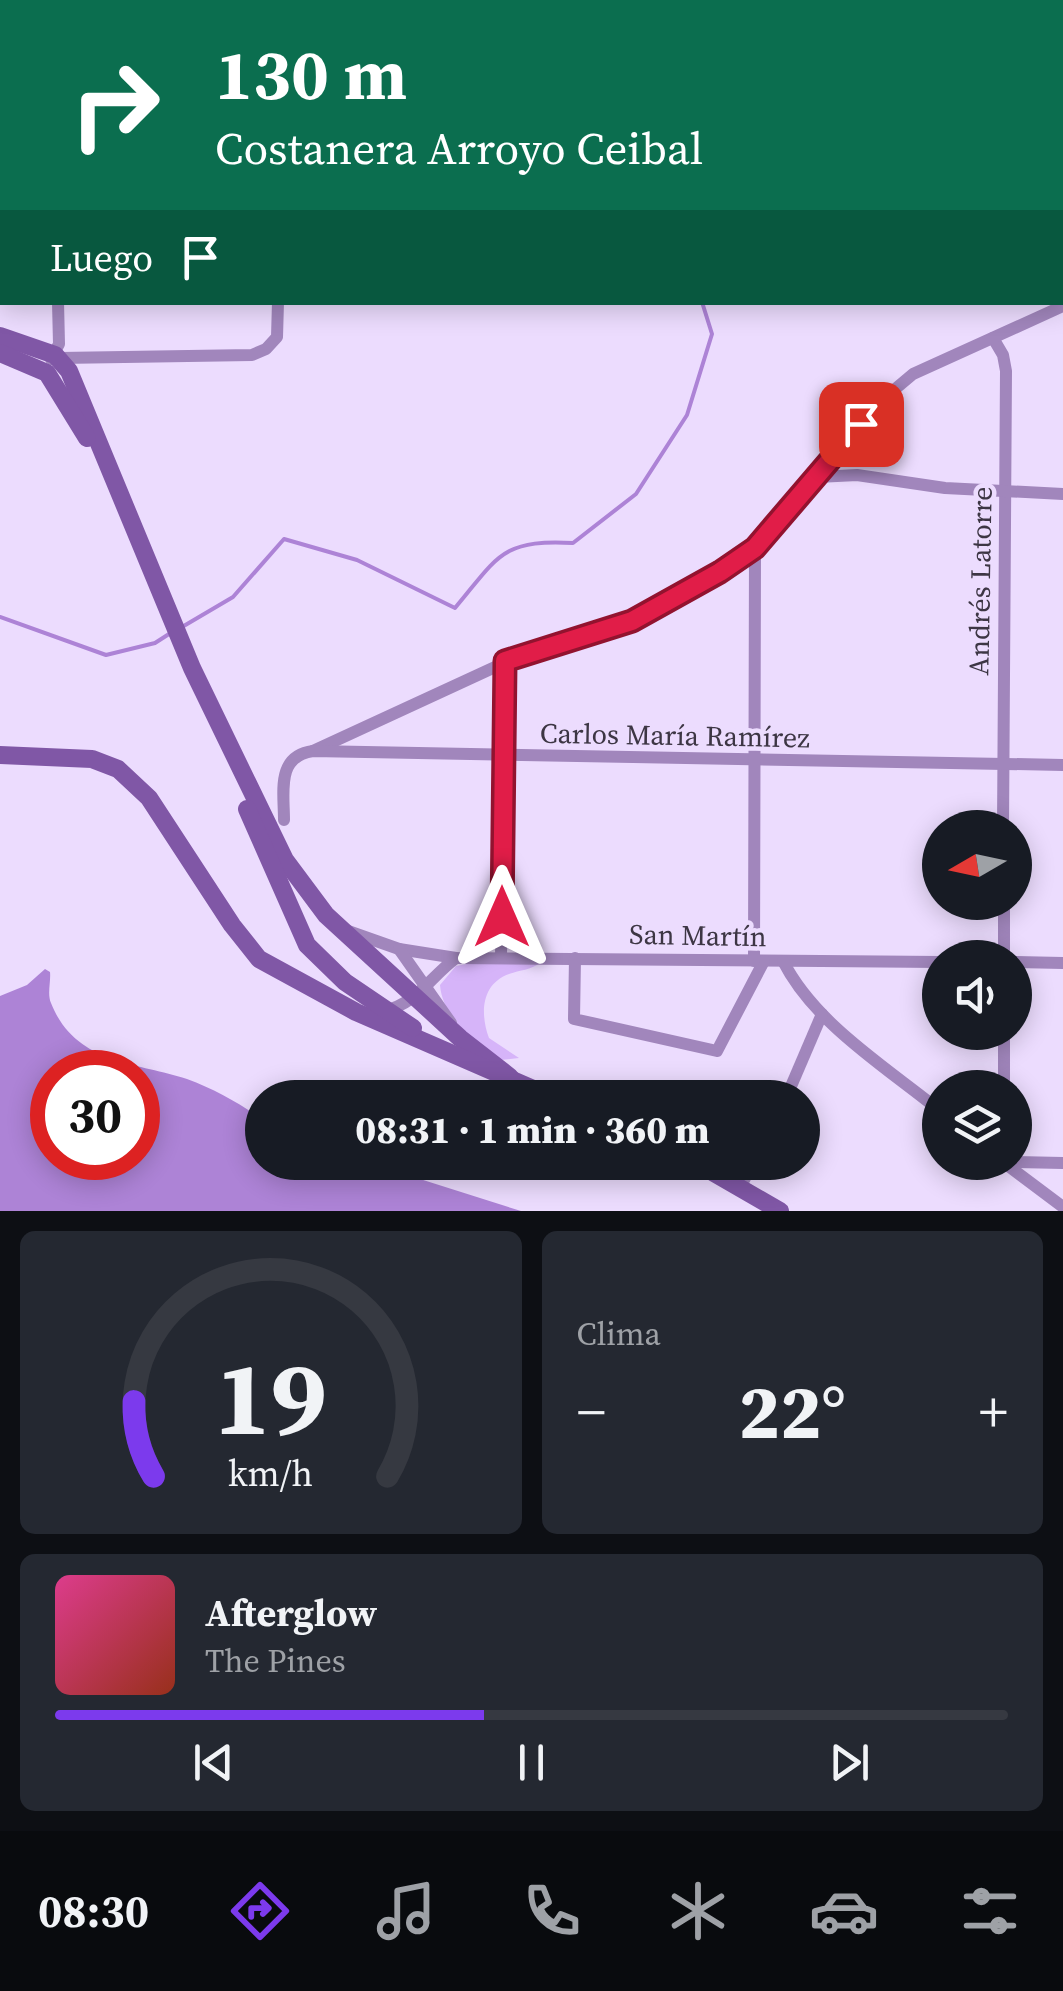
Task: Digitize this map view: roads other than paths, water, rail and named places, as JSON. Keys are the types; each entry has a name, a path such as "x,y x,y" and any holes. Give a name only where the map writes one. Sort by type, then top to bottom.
{"street":[{"path":"58,305 60,344 55,382 126,508"},
{"path":"0,352 56,363 106,358 252,356 278,337 278,305"},
{"path":"284,820 285,770 293,758 505,661 632,621 667,604 755,548 848,438 912,374 1063,306"},
{"path":"0,336 56,363 126,508 205,696 285,860 303,888 341,929 422,992"},
{"name":"Andrés Latorre","path":"993,338 1003,354 1006,371 1003,810"},
{"path":"818,477 857,475 1006,494 1063,494"},
{"path":"575,958 574,1019 717,1052 759,960 755,548"},
{"path":"501,957 505,661"},
{"path":"205,696 214,732 307,945 322,963 388,1011 516,1080"},
{"name":"Carlos María Ramírez","path":"313,751 503,758 1063,765"},
{"path":"0,755 92,759 118,768 149,798 232,926 259,959 356,1012 455,1046"},
{"name":"San Martín","path":"341,929 399,950 456,958 922,962"},
{"path":"399,950 455,1046"},
{"path":"356,1012 388,1011 422,992 456,958"},
{"path":"783,961 794,983 822,1014 922,1096"},
{"path":"1032,962 1063,963"},
{"path":"794,1080 822,1014"},
{"path":"1032,1162 1063,1163"},
{"path":"730,1180 780,1211"},
{"path":"741,1186 744,1180"},
{"path":"1027,1180 1063,1207"}],"waterway":[{"path":"182,627 233,597 284,539 357,560 455,608 492,564 515,548 573,543 636,494 687,415 712,334 703,305"},
{"path":"0,617 106,655 155,643 169,634"}]}
